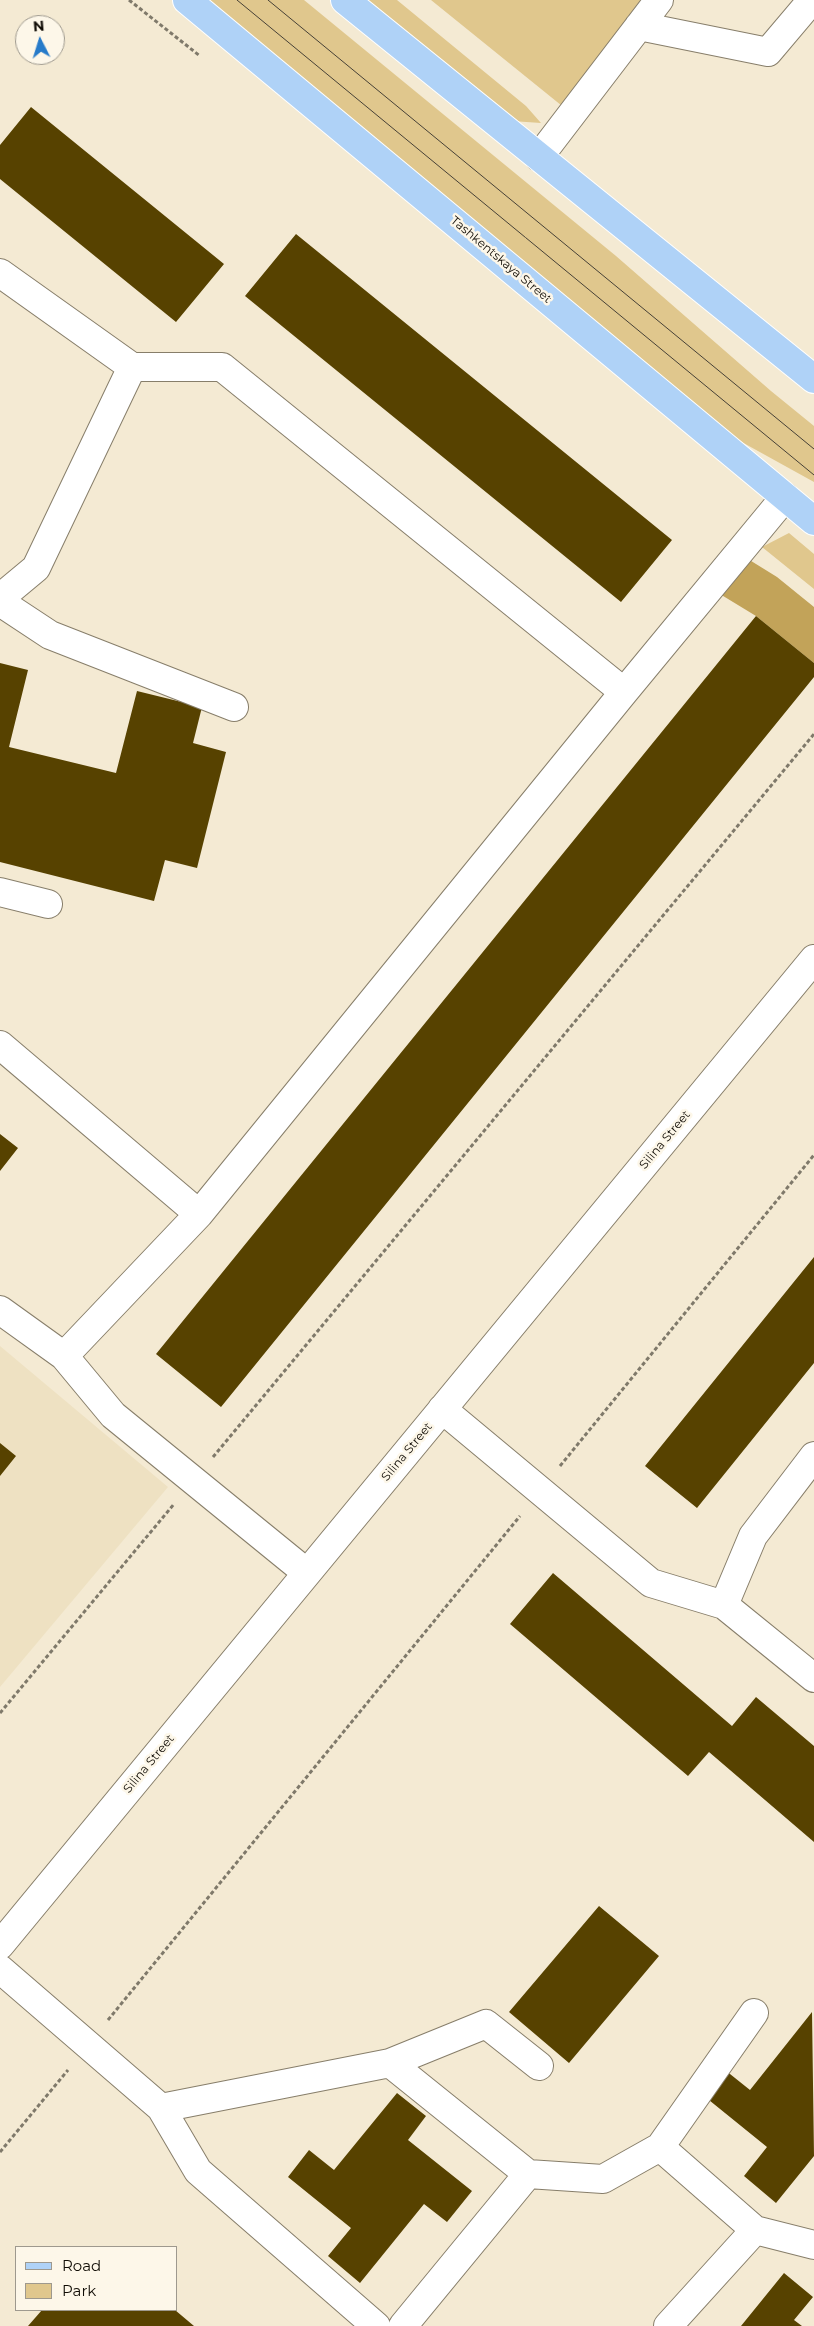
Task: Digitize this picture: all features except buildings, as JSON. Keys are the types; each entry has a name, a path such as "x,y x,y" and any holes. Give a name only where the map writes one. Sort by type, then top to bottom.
{"main road":[{"name":"Tashkentskaya Street","path":"187,0 814,521"},
{"path":"345,0 814,379"}],"street":[{"path":"539,157 659,0"},
{"path":"639,26 768,52 812,0"},
{"path":"0,273 132,367 222,367 624,692"},
{"path":"132,367 36,568 0,600 50,634 234,707"},
{"path":"64,1356 199,1214 785,497"},
{"path":"0,892 48,904"},
{"name":"Silina Street","path":"0,1945 814,959"},
{"path":"0,1045 199,1214"},
{"path":"0,1310 64,1356 114,1415 307,1573"},
{"path":"442,1409 651,1583 724,1605 814,1678"},
{"path":"724,1605 753,1536 814,1456"},
{"path":"0,1969 161,2108 198,2171 376,2326"},
{"path":"390,2063 528,2174 603,2179 660,2147 754,2013"},
{"path":"161,2108 390,2063 486,2024 538,2066"},
{"path":"660,2147 754,2230 814,2245"},
{"path":"403,2326 528,2174"},
{"path":"668,2326 754,2230"}],"path":[{"path":"0,1713 814,734"},
{"path":"0,2152 814,1155"}],"shaded area":[{"path":"735,551 777,577 814,607 814,663 756,616 710,588"},
{"path":"0,1346 168,1487 0,1687"}],"green space":[{"path":"206,0 304,0 616,256 814,426 814,482 729,435"},
{"path":"366,0 397,0 526,106 541,123 512,121"},
{"path":"431,0 659,0 572,114"},
{"path":"789,533 814,554 814,589 762,547"}],"tram line":[{"path":"237,0 814,475"},
{"path":"268,0 814,449"}]}
